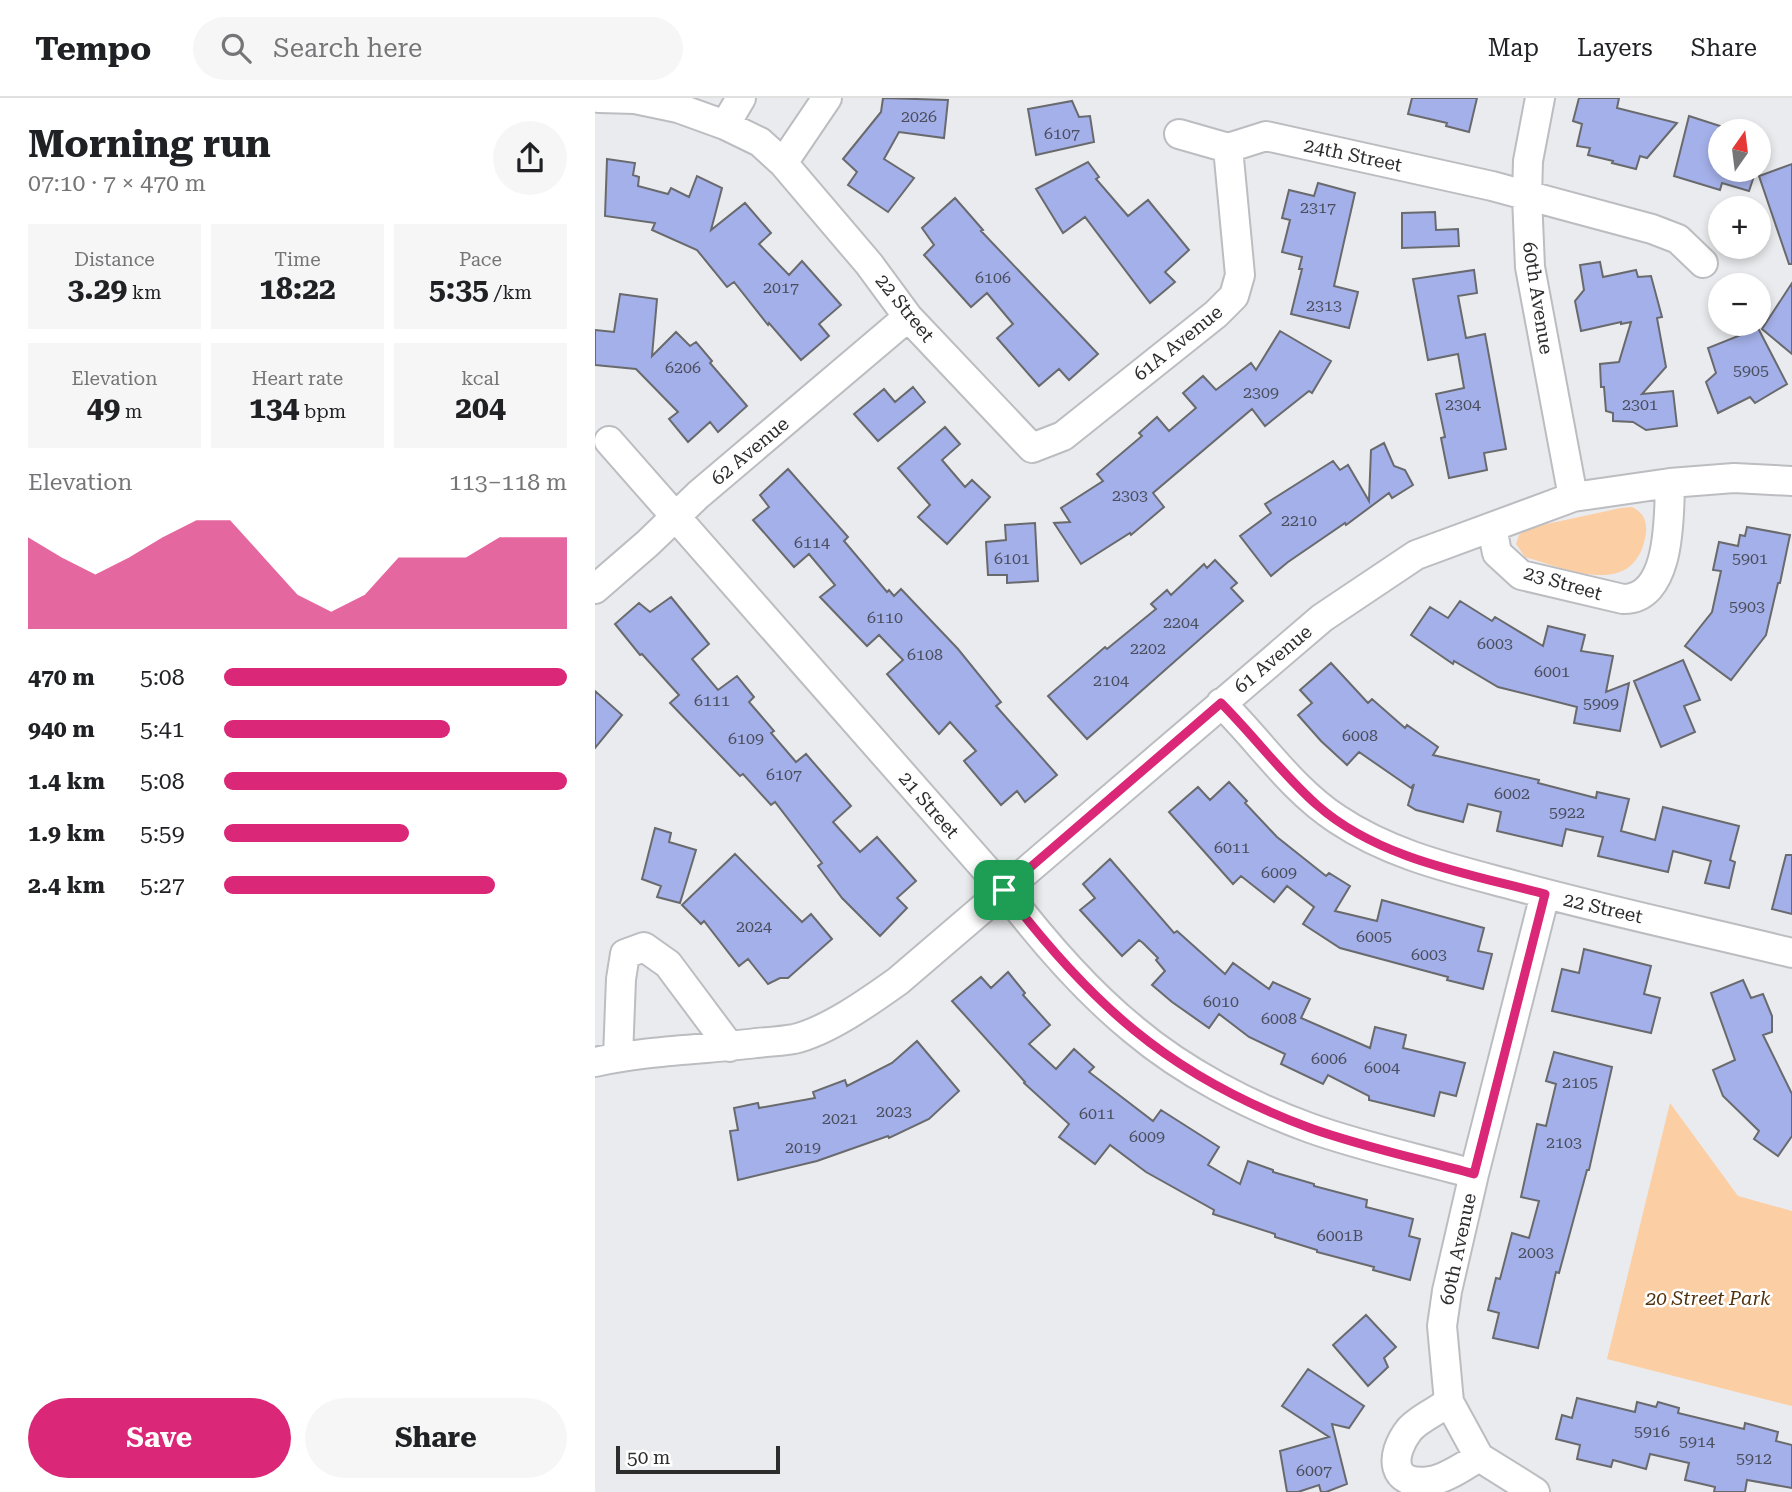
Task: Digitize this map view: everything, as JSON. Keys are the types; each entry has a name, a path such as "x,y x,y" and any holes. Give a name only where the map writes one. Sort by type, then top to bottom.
{"street":[{"name":"22 Street","path":"599,98 635,99 667,106 725,125 760,142 783,163 877,274 908,317 1032,447"},
{"path":"725,125 741,98"},
{"path":"783,163 827,98"},
{"name":"60th Avenue","path":"1540,98 1529,148 1527,197 1530,267 1573,498"},
{"path":"1179,134 1228,148"},
{"name":"24th Street","path":"1228,148 1266,136 1492,186 1652,229 1678,239 1703,263"},
{"name":"61A Avenue","path":"1032,447 1063,436 1216,314 1234,296 1240,275 1228,148"},
{"name":"62 Avenue","path":"595,589 698,495 908,317"},
{"name":"21 Street","path":"609,441 1004,890 1028,921 1110,1010 1136,1032 1198,1074 1271,1113 1313,1129 1474,1174"},
{"path":"1492,527 1573,498 1670,483 1734,478 1792,481"},
{"name":"23 Street","path":"1492,527 1497,553 1521,575 1623,599 1634,599 1647,592 1657,578 1669,528 1670,483"},
{"name":"61 Avenue","path":"730,1046 668,964 644,947 625,954 607,1059 730,1046 796,1038 857,1009 898,981 1322,618 1416,555 1492,527"},
{"name":"22 Street","path":"1221,703 1277,766 1318,806 1366,838 1403,853 1545,894 1792,953"},
{"name":"60th Avenue","path":"1449,1402 1442,1326 1447,1291 1545,894"},
{"path":"1479,1457 1433,1481 1412,1482 1400,1476 1395,1463 1400,1444 1411,1428 1449,1402 1479,1457 1535,1492"}],"green space":[{"path":"1632,507 1644,518 1646,533 1640,554 1629,567 1614,574 1579,573 1560,568 1525,557 1516,544 1519,535 1528,528"},
{"name":"20 Street Park","path":"1670,1103 1738,1196 1792,1211 1792,1406 1607,1359"}],"building":[{"path":"883,98 948,100 944,138 899,132 884,159 914,178 888,212 848,185 857,172 843,159 881,112"},
{"path":"1412,98 1477,98 1469,132 1446,126 1447,123 1408,114"},
{"path":"1579,98 1619,98 1617,108 1677,123 1647,158 1640,156 1636,169 1612,163 1613,161 1588,155 1590,148 1577,146 1582,124 1573,121"},
{"path":"1072,101 1079,117 1090,116 1094,142 1036,155 1028,109"},
{"path":"1689,116 1708,122 1708,182 1752,182 1749,191 1722,183 1720,190 1674,176"},
{"path":"607,159 635,163 633,175 639,177 638,186 668,194 671,188 689,197 697,176 722,188 711,230 745,203 771,233 759,244 789,275 802,261 841,305 819,324 829,336 801,360 769,323 768,325 734,282 727,287 697,250 652,230 655,223 605,216"},
{"path":"1088,162 1099,177 1096,179 1128,216 1148,200 1189,250 1165,272 1175,282 1150,303 1085,217 1063,233 1036,189"},
{"path":"1792,164 1792,264 1789,264 1771,211 1771,196 1766,196 1761,182 1771,182 1771,172"},
{"path":"1318,183 1355,193 1334,286 1358,292 1349,328 1291,314 1302,269 1299,269 1302,257 1282,252 1290,220 1282,218 1289,190 1314,196"},
{"path":"955,198 983,230 981,231 1098,354 1069,380 1059,369 1039,386 997,338 1013,324 987,293 971,307 924,255 934,245 922,228"},
{"path":"1435,212 1436,230 1458,229 1459,246 1402,248 1402,213"},
{"path":"1600,262 1603,277 1636,270 1638,277 1651,276 1662,317 1657,318 1666,367 1642,394 1673,391 1677,426 1646,430 1633,422 1613,421 1613,413 1606,411 1600,364 1619,362 1631,322 1581,331 1575,301 1584,290 1580,265"},
{"path":"1474,270 1477,293 1458,296 1466,338 1485,334 1506,449 1484,453 1487,470 1449,478 1441,438 1445,437 1436,394 1464,388 1458,354 1428,360 1413,279"},
{"path":"1792,283 1792,354 1770,336 1771,315"},
{"path":"620,294 657,299 652,356 676,332 690,346 696,342 712,361 710,363 747,406 718,432 710,422 688,442 669,419 678,412 636,369 595,365 595,330 614,332"},
{"path":"1280,331 1331,361 1312,393 1309,391 1265,426 1252,409 1153,493 1164,507 1131,535 1130,533 1081,564 1054,523 1070,522 1061,508 1103,481 1097,474 1142,436 1139,433 1157,417 1169,431 1196,408 1183,393 1203,376 1216,390 1251,363 1256,370"},
{"path":"1738,336 1762,336 1787,384 1755,403 1750,397 1718,413 1706,382 1716,373 1708,348"},
{"path":"913,387 925,402 878,441 854,414 884,389 895,402"},
{"path":"945,427 960,444 942,460 965,487 972,480 990,497 947,544 918,517 930,505 898,468"},
{"path":"1384,443 1394,466 1405,470 1413,485 1392,498 1389,493 1271,576 1240,536 1271,513 1265,504 1333,461 1340,470 1348,465 1369,501 1371,450"},
{"path":"788,469 848,537 844,541 887,592 889,590 894,596 901,589 958,649 1001,702 996,706 1057,775 1025,802 1017,791 1001,805 964,761 976,751 950,722 939,734 887,674 903,660 879,635 867,646 820,597 835,585 809,554 794,567 753,520 769,507 760,495"},
{"path":"1035,523 1038,581 1007,583 1007,575 988,575 986,542 1006,540 1005,525"},
{"path":"1747,527 1790,535 1766,635 1731,680 1685,646 1712,612 1721,571 1713,570 1719,542 1738,546 1740,535 1745,536"},
{"path":"1215,560 1237,583 1231,588 1243,601 1087,739 1048,696 1105,647 1107,649 1156,609 1151,604 1167,590 1171,595 1204,564 1207,568"},
{"path":"671,597 709,644 692,659 718,690 737,676 754,697 749,702 796,762 806,754 851,806 833,822 860,852 877,837 916,881 897,898 907,908 880,936 842,898 818,866 822,863 775,802 771,805 743,774 740,776 670,703 679,695 642,654 640,655 615,624 639,603 650,612"},
{"path":"1460,601 1492,621 1495,617 1543,646 1548,626 1585,635 1581,651 1613,656 1606,692 1629,683 1620,731 1574,723 1577,707 1498,687 1454,661 1453,664 1411,635 1430,607 1448,618"},
{"path":"1683,660 1700,700 1684,706 1695,732 1661,747 1634,681"},
{"path":"1331,663 1368,703 1372,699 1405,728 1407,725 1438,747 1433,755 1539,780 1538,783 1596,798 1597,792 1629,799 1621,831 1655,840 1663,807 1739,826 1730,860 1735,862 1729,888 1705,883 1711,861 1673,851 1668,872 1598,856 1603,837 1566,829 1562,846 1497,831 1501,812 1468,804 1463,822 1416,810 1408,805 1414,784 1411,788 1359,752 1347,765 1298,715 1312,703 1300,690"},
{"path":"595,691 622,715 595,748"},
{"path":"1229,782 1277,837 1326,876 1329,873 1350,886 1335,911 1377,921 1382,900 1484,928 1478,951 1492,954 1483,989 1340,948 1303,924 1314,907 1287,886 1274,902 1241,876 1233,884 1169,812 1198,787 1210,800"},
{"path":"655,828 671,833 669,842 696,850 680,903 657,897 661,886 642,879"},
{"path":"735,854 802,922 811,914 832,939 788,978 780,978 768,984 748,959 739,966 704,921 701,924 682,905"},
{"path":"1786,855 1792,855 1792,914 1772,909"},
{"path":"1110,859 1174,933 1177,931 1225,974 1233,963 1269,989 1273,982 1310,999 1301,1018 1370,1048 1375,1027 1406,1035 1403,1048 1465,1063 1456,1096 1440,1092 1434,1116 1369,1100 1369,1096 1328,1075 1323,1084 1281,1064 1285,1054 1249,1037 1219,1014 1209,1028 1152,985 1165,971 1156,960 1158,958 1143,943 1139,940 1122,956 1080,910 1095,898 1083,884"},
{"path":"1584,949 1651,966 1644,994 1660,998 1651,1033 1552,1011 1562,969 1579,973"},
{"path":"1008,972 1025,993 1023,995 1050,1025 1029,1044 1056,1069 1074,1049 1094,1067 1089,1072 1153,1121 1161,1110 1219,1147 1208,1165 1240,1184 1248,1161 1314,1186 1367,1200 1366,1207 1413,1219 1409,1236 1420,1239 1410,1280 1317,1252 1275,1237 1275,1234 1213,1214 1214,1210 1146,1172 1110,1145 1095,1164 1059,1137 1069,1124 1024,1083 952,1001 981,977 991,988"},
{"path":"1743,980 1751,998 1763,994 1772,1016 1772,1032 1763,1035 1792,1094 1792,1136 1778,1156 1754,1139 1759,1131 1723,1096 1713,1070 1735,1060 1711,993"},
{"path":"917,1041 959,1091 929,1119 889,1138 888,1136 817,1161 738,1180 730,1131 738,1130 734,1108 758,1103 759,1108 815,1098 813,1092 845,1080 847,1086 892,1063"},
{"path":"1554,1052 1612,1067 1589,1170 1559,1273 1556,1272 1538,1348 1493,1338 1499,1313 1488,1310 1496,1278 1500,1279 1512,1233 1529,1238 1539,1201 1521,1197 1537,1124 1546,1126 1556,1084 1546,1081"},
{"path":"1366,1315 1396,1347 1384,1358 1388,1367 1368,1386 1333,1345"},
{"path":"1308,1369 1364,1406 1349,1428 1332,1424 1347,1484 1326,1492 1321,1492 1319,1485 1298,1492 1287,1492 1280,1451 1329,1437 1282,1406"},
{"path":"1577,1398 1635,1412 1637,1402 1656,1407 1658,1402 1679,1408 1678,1413 1744,1429 1745,1423 1778,1432 1776,1441 1792,1445 1792,1488 1747,1480 1745,1492 1714,1492 1715,1487 1685,1480 1689,1463 1650,1454 1646,1469 1613,1460 1611,1467 1577,1459 1580,1445 1556,1439 1562,1415 1572,1418"}],"route":[{"path":"1221,703 1277,766 1318,806 1366,838 1457,870 1545,894 1474,1174 1313,1129 1271,1113 1198,1074 1136,1032 1110,1010 1028,921 1004,890 1221,703"}]}
